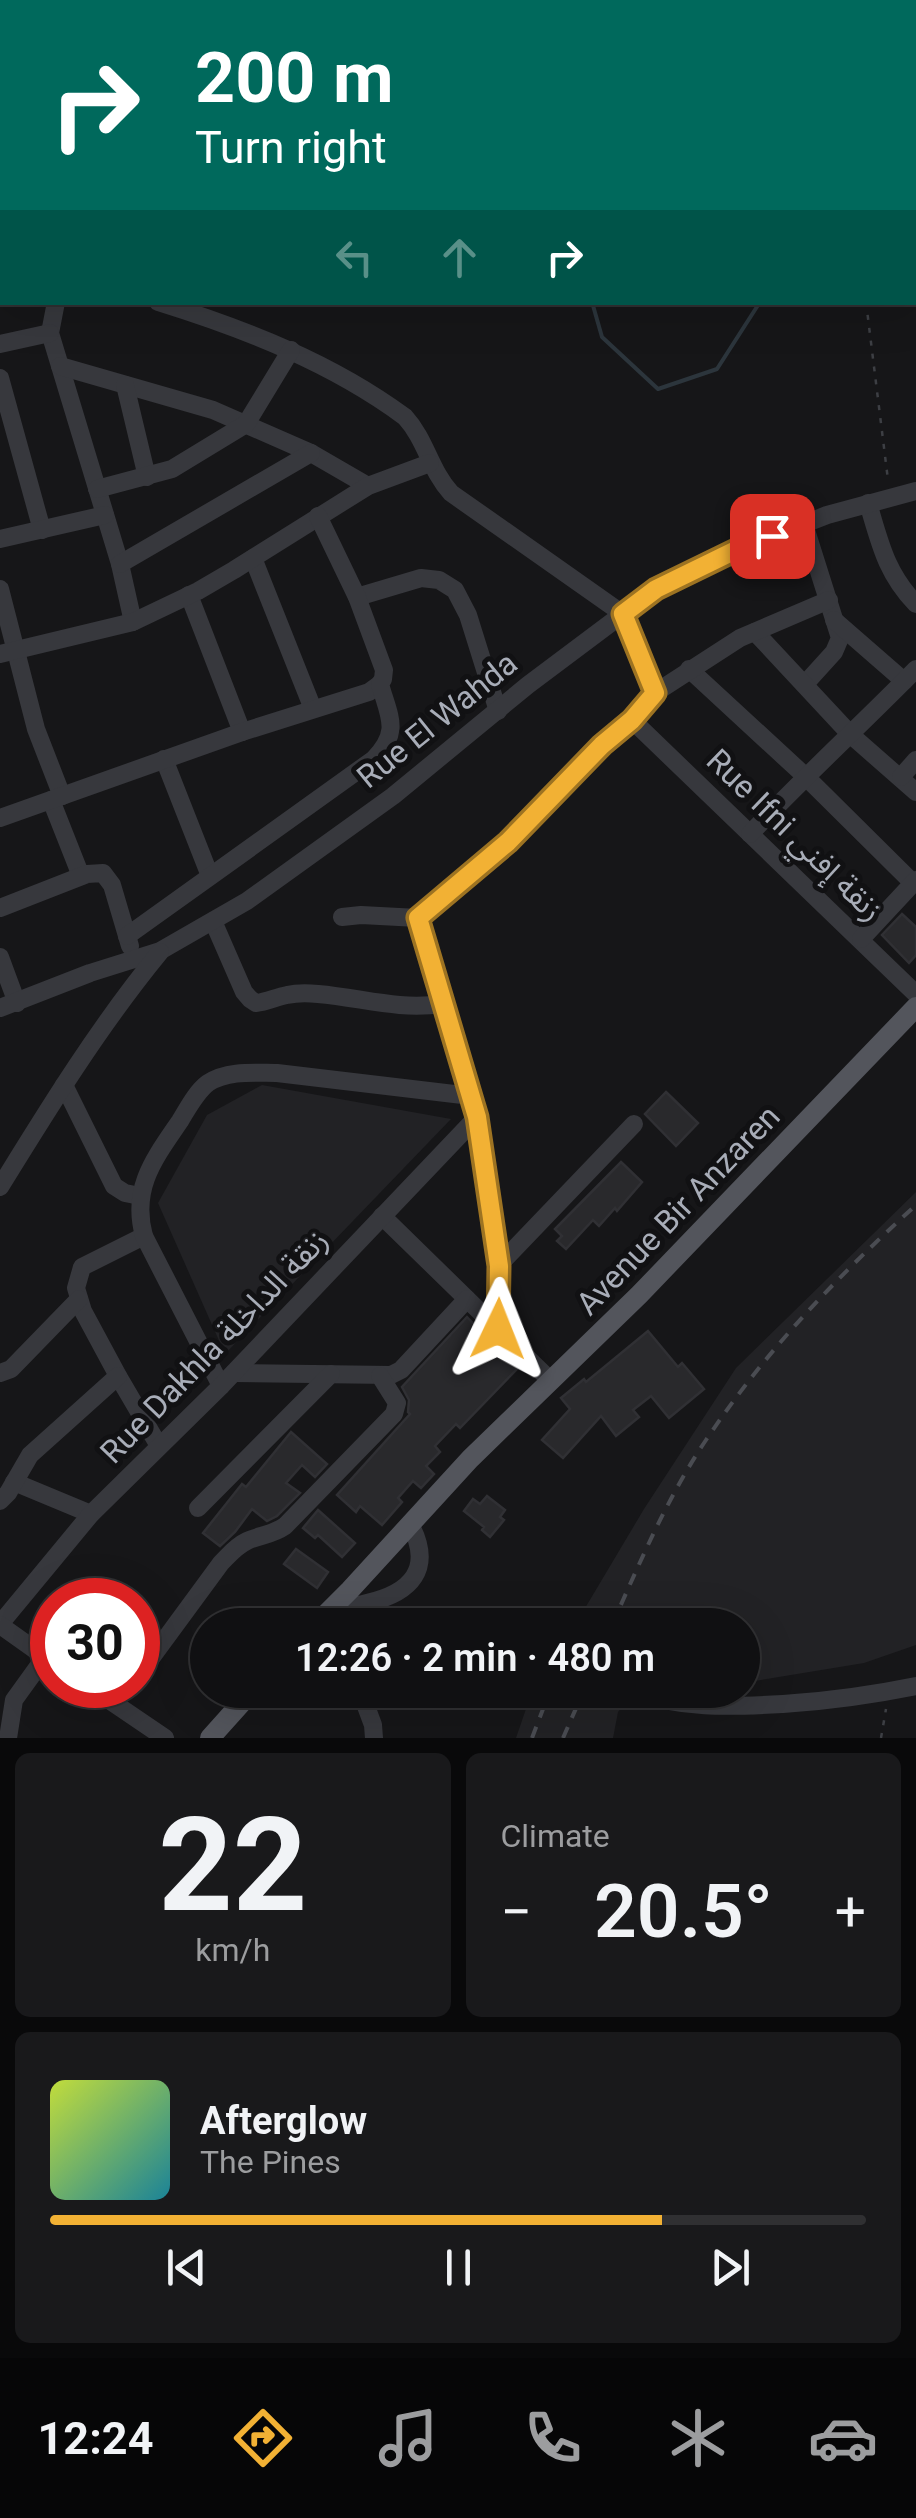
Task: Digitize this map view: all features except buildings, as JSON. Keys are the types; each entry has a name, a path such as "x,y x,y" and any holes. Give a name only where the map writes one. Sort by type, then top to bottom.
{"main road":[{"name":"Avenue Bir Anzaren","path":"332,1608 470,1459 639,1295 916,1008"},
{"path":"210,1738 237,1708"}],"street":[{"path":"55,305 50,333 120,564 132,622"},
{"path":"168,305 291,350 406,417 416,429 441,482 623,614 655,693"},
{"path":"0,344 50,333"},
{"path":"98,488 172,469 246,424 291,350"},
{"path":"60,366 213,410 312,453 368,486"},
{"path":"0,378 42,530"},
{"path":"125,385 147,476"},
{"path":"120,564 312,453"},
{"path":"8,651 132,622 254,558 368,486 430,463"},
{"name":"Rue El Wahda","path":"8,1005 90,973 160,952 248,901 393,796 528,685 656,589 804,524 916,491"},
{"path":"868,503 897,584 916,604"},
{"path":"0,539 105,515"},
{"path":"0,818 242,732 369,692 380,684 384,670 356,597 318,516"},
{"path":"804,524 840,638 805,684"},
{"path":"254,558 313,709"},
{"path":"356,597 421,578 439,580 454,590 473,630 498,710"},
{"path":"0,589 8,651 81,876"},
{"path":"190,594 242,732"},
{"path":"342,917 418,918 508,842 655,693 740,638 828,600"},
{"path":"750,834 804,776 910,675 834,620"},
{"path":"755,632 851,735 916,792"},
{"path":"690,670 915,882 860,939"},
{"path":"127,936 374,759 392,731 380,684"},
{"name":"Rue Ifni زنقة إفني","path":"632,720 916,994"},
{"path":"164,759 210,876"},
{"path":"901,777 916,760"},
{"path":"0,908 98,872 107,876 134,960"},
{"path":"418,918 477,1117 499,1266 498,1329"},
{"path":"213,921 244,992 256,1003 287,994 318,994 394,1006 442,1004"},
{"path":"0,1187 126,993 160,952"},
{"path":"0,957 8,1005"},
{"path":"467,1299 401,1370 391,1375 228,1379 144,1236 139,1216 140,1196 150,1168 200,1091 221,1076 277,1072 471,1096"},
{"path":"64,1085 114,1186 120,1192 140,1196"},
{"name":"Rue Dakhla زنقة الداخلة","path":"0,1624 91,1514 228,1379 477,1117"},
{"path":"499,1266 634,1124"},
{"path":"382,1216 551,1380"},
{"path":"144,1236 82,1268 76,1288 118,1376 159,1446"},
{"path":"0,1373 10,1369 79,1299"},
{"path":"198,1508 331,1374"},
{"path":"0,1501 30,1455 118,1376"},
{"path":"160,1646 236,1548 285,1526 394,1414 397,1403 380,1376"},
{"path":"14,1482 91,1514"},
{"path":"336,1604 350,1607 385,1599 404,1589 416,1575 419,1560 419,1541 410,1524"},
{"path":"0,1624 30,1645"},
{"path":"8,1738 7,1695 30,1675"},
{"path":"760,1706 816,1702 916,1686"},
{"path":"121,1708 165,1738"},
{"path":"367,1708 374,1738"}],"path":[{"path":"866,305 890,497"},
{"path":"881,1738 887,1692"}],"shaded area":[{"path":"262,1085 451,1119 225,1354 158,1203 207,1115"},
{"path":"916,1192 916,1645 864,1663 760,1680 760,1608 585,1608 736,1368"},
{"path":"526,1708 621,1708 613,1738 516,1738"}],"waterway":[{"path":"593,305 602,337 658,389 717,369 758,305"}],"railway":[{"path":"620,1608 679,1485 729,1407 804,1316 916,1205"},
{"path":"563,1738 576,1708"},
{"path":"532,1738 543,1709"}],"route":[{"path":"498,1329 499,1266 477,1117 418,918 508,842 655,693 623,614 656,589 772,536"}]}
